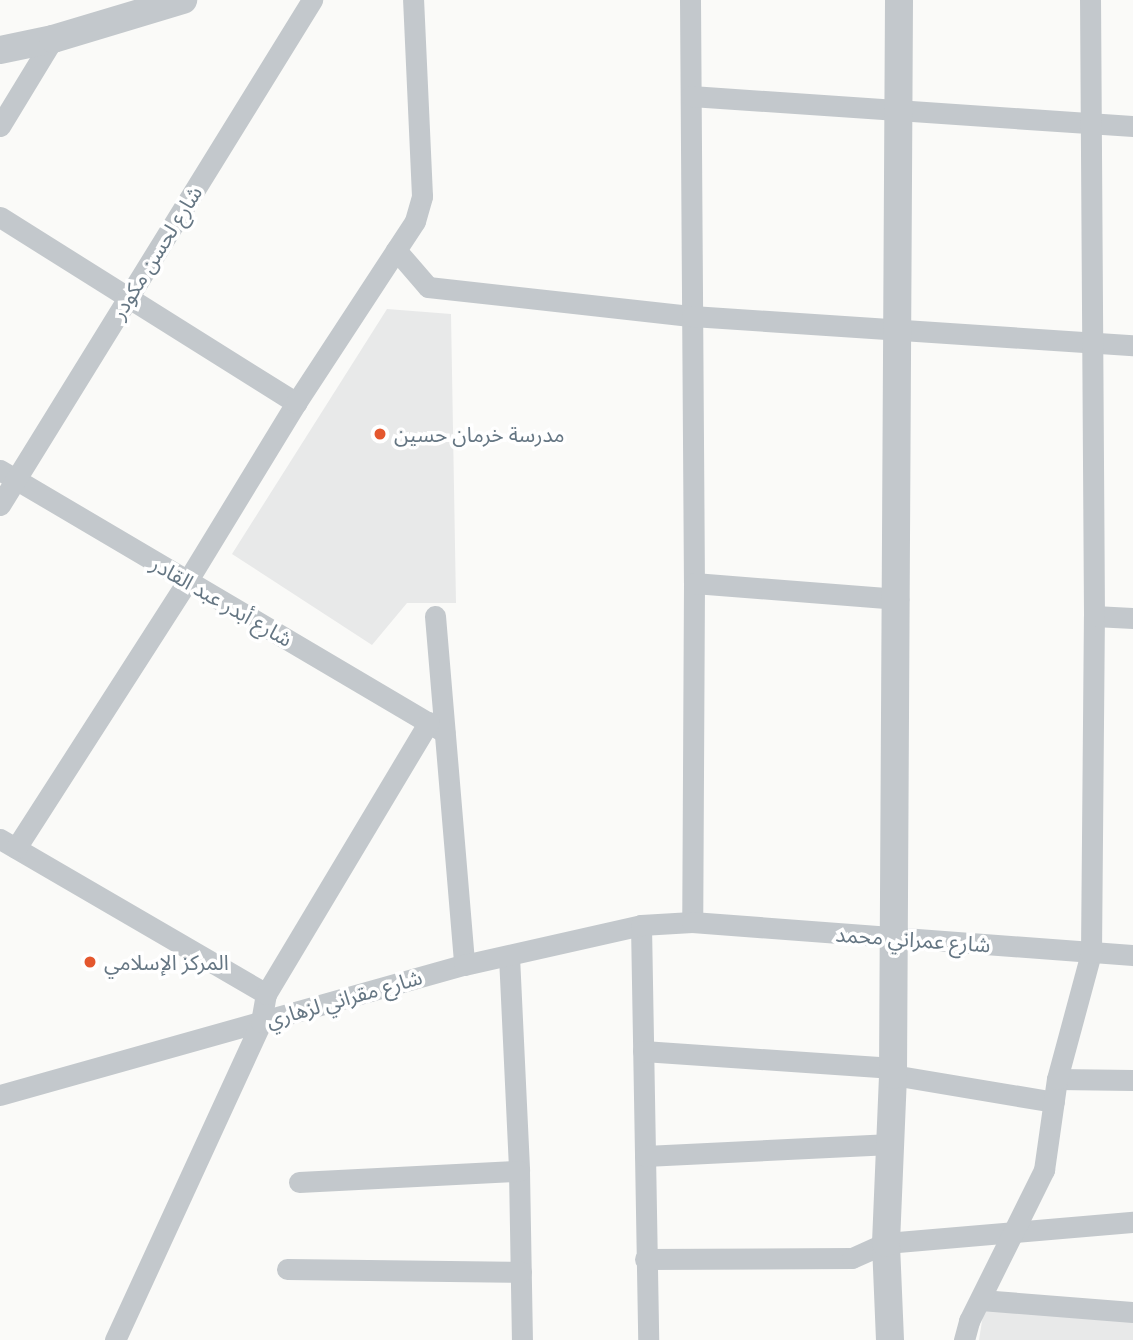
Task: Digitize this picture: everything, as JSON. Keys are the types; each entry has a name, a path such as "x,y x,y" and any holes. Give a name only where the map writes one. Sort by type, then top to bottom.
{"street":[{"path":"0,50 53,39 183,0"},
{"name":"شارع لحسن مكودر","path":"0,505 8,475 128,297 312,0"},
{"path":"266,994 8,844 188,580 296,403 415,221 422,196 413,0"},
{"path":"690,0 694,583 692,922"},
{"path":"890,1340 886,1243 893,1071 891,938 898,599 899,0"},
{"path":"964,1340 969,1321 1044,1170 1057,1079 1091,953 1094,616 1090,0"},
{"path":"0,126 53,39"},
{"path":"691,96 1133,126"},
{"path":"0,218 296,403"},
{"path":"396,250 428,287 692,316 1133,345"},
{"name":"شارع أبدر عبد القادر","path":"8,475 437,727"},
{"path":"694,583 898,599"},
{"path":"435,616 437,727 464,965"},
{"path":"1094,616 1133,618"},
{"path":"115,1340 261,1022 266,994 437,727"},
{"name":"شارع مقراني لزهاري","path":"0,1095 464,965 641,925 692,922"},
{"name":"شارع عمراني محمد","path":"692,922 1133,955"},
{"path":"641,925 648,1340"},
{"path":"509,956 519,1171 522,1340"},
{"path":"643,1051 893,1071 1054,1102"},
{"path":"1057,1079 1133,1080"},
{"path":"645,1156 891,1144"},
{"path":"299,1182 519,1171"},
{"path":"645,1259 852,1258 886,1243 1012,1230 1133,1222"},
{"path":"287,1269 521,1272"},
{"path":"981,1300 1133,1312"}],"shaded area":[{"name":"مدرسة خرمان حسين","path":"387,309 451,314 456,603 407,603 372,645 232,554"},
{"path":"985,1302 1133,1314 1133,1340 979,1340"}],"place":[{"name":"مدرسة خرمان حسين","path":"380,434"},
{"name":"المركز الإسلامي","path":"90,962"}]}
